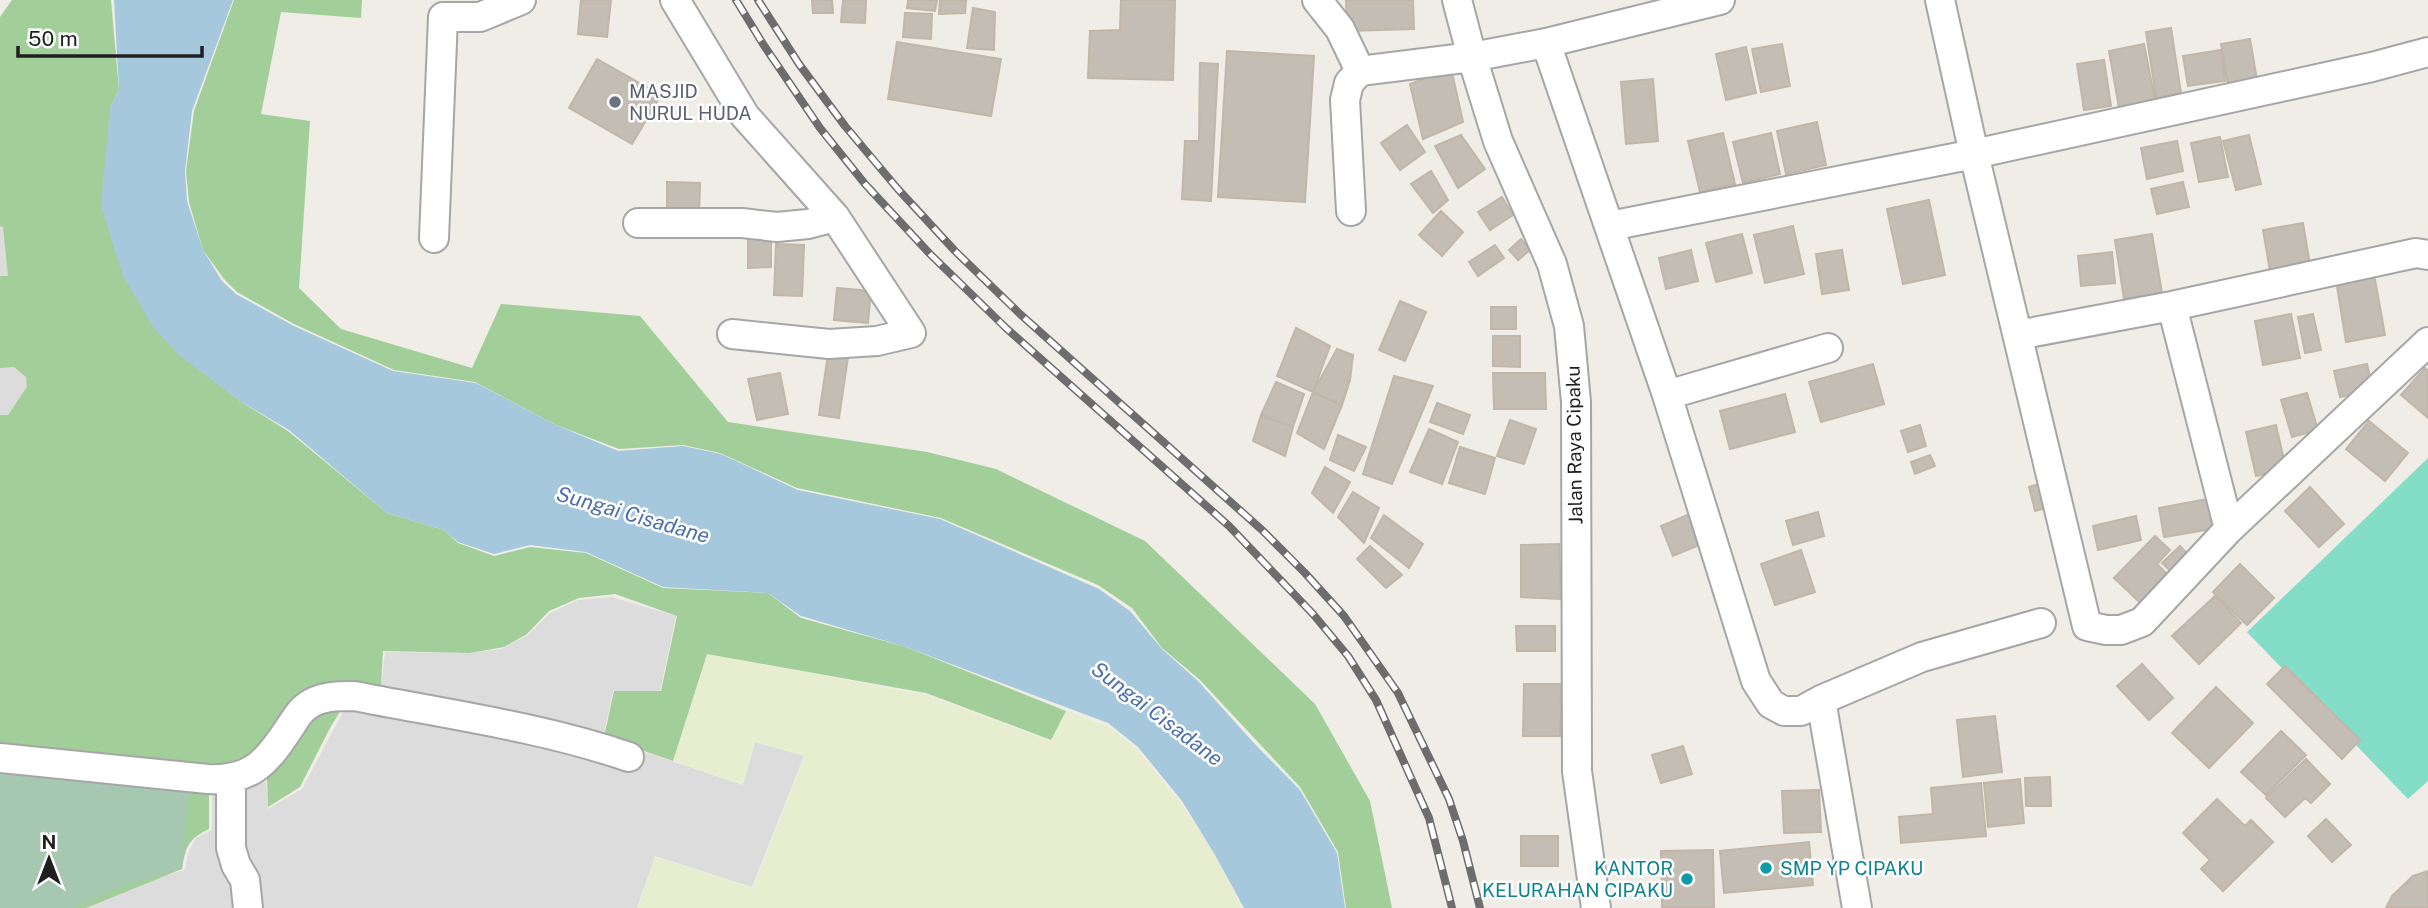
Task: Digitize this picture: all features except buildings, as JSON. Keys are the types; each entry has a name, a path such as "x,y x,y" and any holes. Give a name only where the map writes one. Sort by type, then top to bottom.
{"street":[{"path":"434,238 443,17 480,17 521,0"},
{"path":"675,0 745,116 835,217 911,333 877,341 829,344 732,334"},
{"path":"1317,0 1340,29 1360,71"},
{"name":"Jalan Raya Cipaku","path":"1457,0 1498,141 1552,264 1569,326 1576,402 1577,771 1596,908"},
{"path":"1351,211 1345,100 1349,83 1360,71 1472,57 1546,43 1720,0"},
{"path":"1940,0 1974,154 2087,626 2122,630 2142,622 2229,529 2428,342"},
{"path":"1546,43 1667,395 1756,681 1772,704 1784,711 1801,711 1922,657 2041,623"},
{"path":"1610,226 1974,154 2372,67 2428,52"},
{"path":"638,223 742,223 777,227 808,225 835,217"},
{"path":"2018,335 2172,306 2416,253 2428,255"},
{"path":"2172,306 2229,529"},
{"path":"1667,395 1828,348"},
{"path":"0,758 231,779 251,772 263,764 298,714 307,706 321,699 339,696 354,696 530,730 629,757"},
{"path":"1821,700 1857,908"},
{"path":"231,779 231,848 236,865 245,880 248,908"}],"shaded area":[{"path":"0,220 4,225 43,370 8,415 0,419"},
{"path":"612,597 676,616 660,691 613,691 603,738 743,785 755,742 804,756 752,887 655,856 637,908 61,908 75,900 185,870 188,853 196,838 212,830 212,785 266,782 268,809 302,789 353,693 381,686 385,652 470,653 501,649 528,635 550,613 578,600"}],"green space":[{"path":"12,0 111,0 119,90 110,108 179,354 240,401 288,431 387,513 444,530 458,543 494,556 530,547 586,553 663,588 768,593 801,618 906,647 1066,711 1051,740 926,693 707,654 673,761 604,737 614,691 661,691 677,616 615,594 579,598 549,611 527,634 504,647 470,653 383,651 381,685 352,692 300,787 268,807 267,779 209,783 209,829 196,836 189,844 182,869 86,908 56,908 0,769 0,415 8,415 27,387 26,377 14,367 0,368 0,276 8,276 3,227 0,226 0,17"},
{"path":"234,0 362,0 361,18 281,12 261,114 310,121 299,288 341,329 472,368 501,304 640,316 728,422 927,452 996,469 1145,541 1315,704 1370,801 1392,908 1346,908 1338,852 1300,787 1200,680 1162,648 1132,608 1098,585 941,518 797,488 720,453 683,445 619,449 556,425 475,382 394,370 294,324 237,292 203,250 189,202 186,171 194,111"},
{"path":"2428,458 2428,781 2408,799 2247,632"},
{"path":"707,654 926,695 1050,741 1066,711 1108,726 1136,749 1180,802 1215,855 1242,908 638,908 655,857 753,888 805,756 755,742 743,784 673,761"},
{"path":"0,753 192,763 182,869 126,885 75,908 0,908"}],"water":[{"name":"Sungai Cisadane","path":"114,0 233,0 192,111 185,171 187,201 203,250 222,281 236,294 294,326 393,371 476,383 556,425 618,451 683,446 721,454 798,490 940,519 1099,589 1130,611 1162,649 1198,681 1300,790 1337,853 1345,908 1244,908 1182,801 1138,747 1108,723 906,647 801,616 768,593 663,587 586,552 530,545 494,554 458,542 444,530 387,513 289,430 240,401 179,355 153,327 123,276 101,205 110,108 119,90"}],"railway":[{"path":"736,0 820,128 865,184 930,254 1006,328 1229,526 1313,614 1348,656 1376,700 1429,818 1452,908"},
{"path":"758,0 799,64 845,126 955,251 1020,314 1262,530 1344,616 1398,693 1449,799 1480,908"}],"place":[{"name":"MASJID NURUL HUDA","path":"615,102"},
{"name":"SMP YP CIPAKU","path":"1766,868"},
{"name":"KANTOR KELURAHAN CIPAKU","path":"1687,879"}]}
